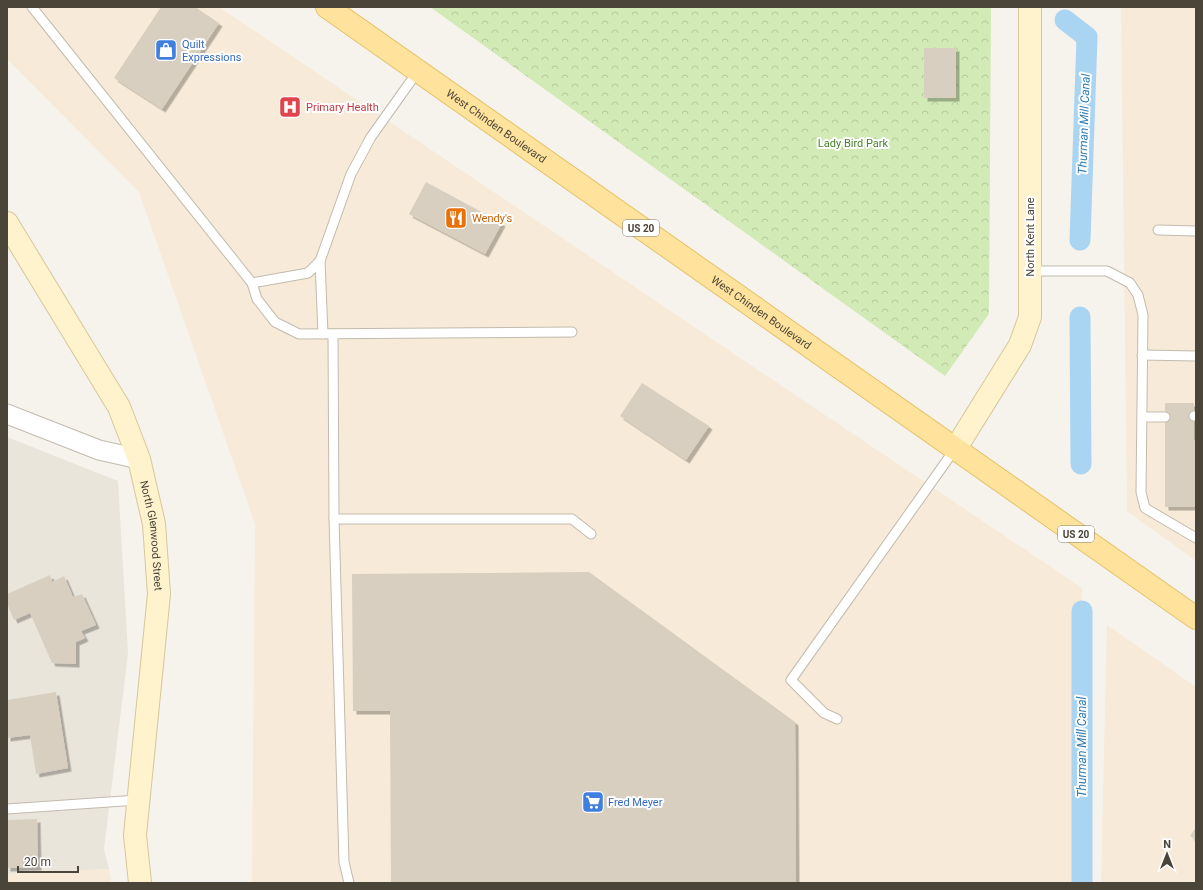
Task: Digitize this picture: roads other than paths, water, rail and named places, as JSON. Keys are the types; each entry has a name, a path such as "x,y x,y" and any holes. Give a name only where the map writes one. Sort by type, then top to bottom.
{"main road":[{"name":"West Chinden Boulevard","path":"327,7 1196,618"},
{"name":"North Kent Lane","path":"956,448 1020,345 1030,318 1030,7"},
{"name":"North Glenwood Street","path":"7,223 119,407 139,459 154,524 159,594 135,835 140,883"}],"street":[{"path":"7,414 100,450 139,459"}],"lane":[{"path":"32,7 252,283 257,299 275,322 299,334 572,332"},
{"path":"349,883 344,862 328,334 320,262 351,174 371,137 418,71"},
{"path":"1158,230 1196,231"},
{"path":"252,283 308,273 320,262"},
{"path":"1030,270 1107,271 1130,283 1138,295 1143,315 1141,492 1145,508 1196,538"},
{"path":"1142,355 1196,356"},
{"path":"1142,417 1165,417"},
{"path":"836,719 824,713 791,680 956,448"},
{"path":"334,519 572,519 591,534"},
{"path":"7,809 138,800"}],"waterway":[{"name":"Thurman Mill Canal","path":"1065,20 1087,37 1080,240"},
{"name":"Thurman Mill Canal","path":"1080,317 1081,464"},
{"name":"Thurman Mill Canal","path":"1082,611 1082,883"}],"place":[{"name":"Quilt Expressions","path":"166,50"},
{"name":"Primary Health","path":"290,107"},
{"name":"Wendy's","path":"456,218"},
{"name":"Fred Meyer","path":"593,802"}],"park label":[{"name":"Lady Bird Park","path":"853,143"}]}
